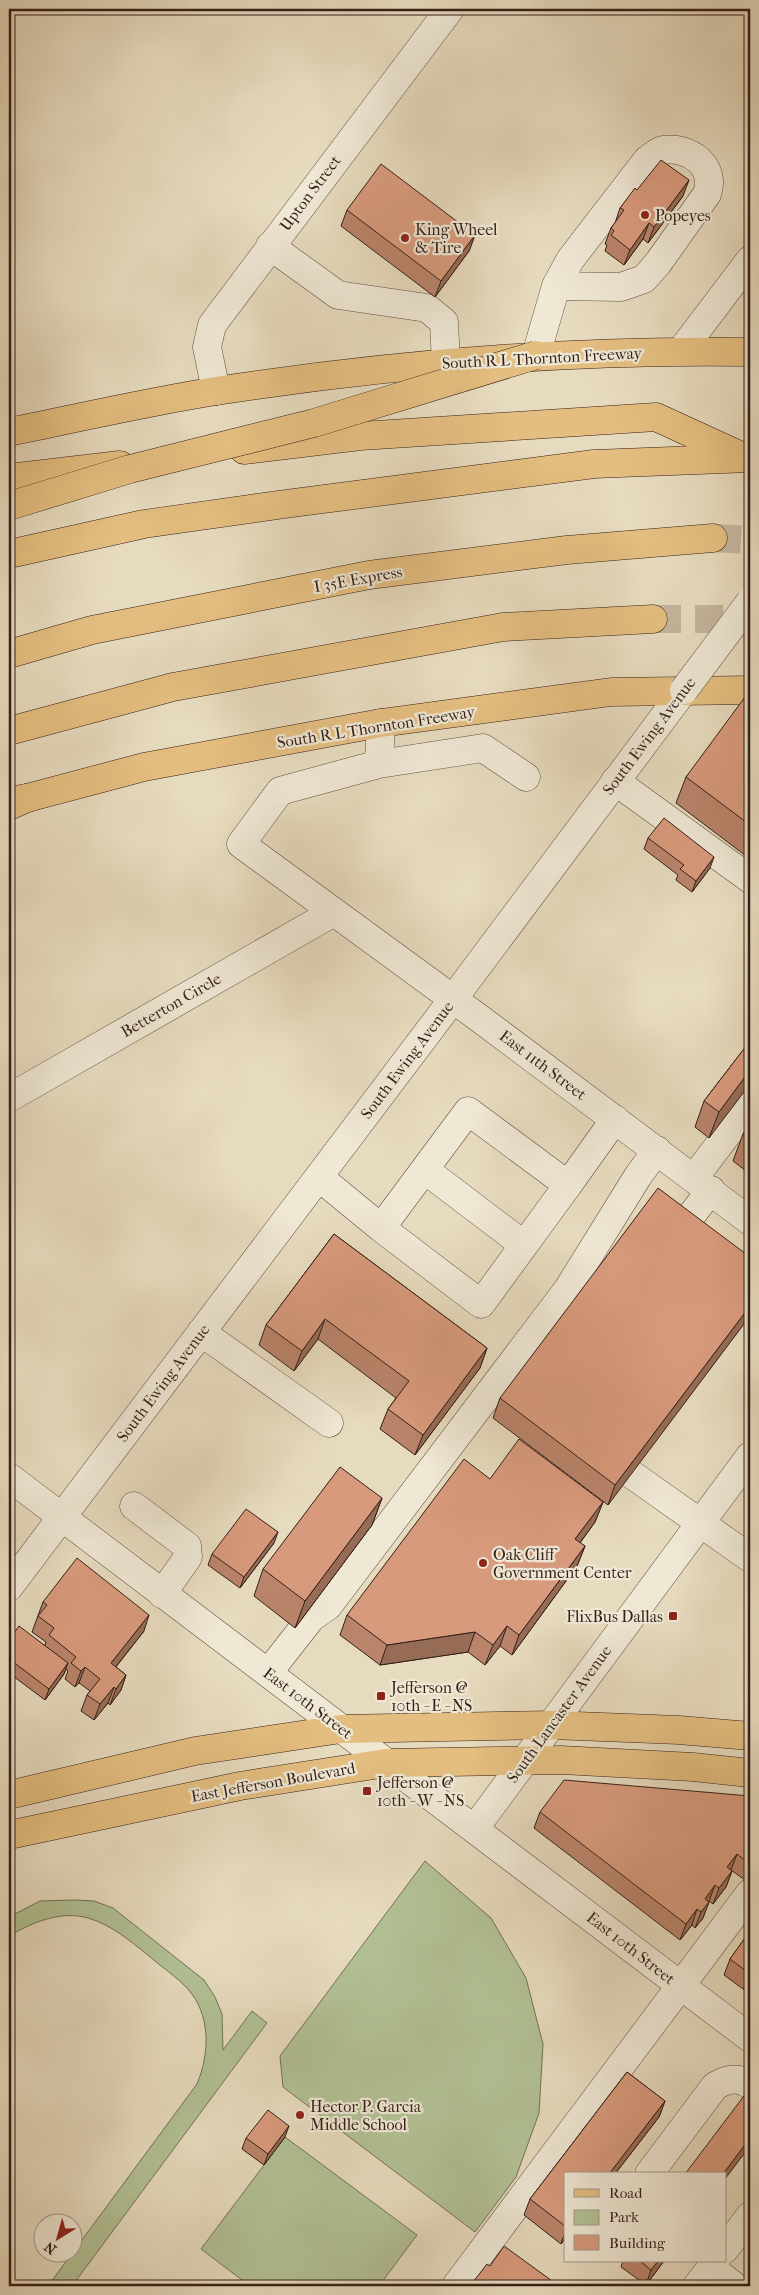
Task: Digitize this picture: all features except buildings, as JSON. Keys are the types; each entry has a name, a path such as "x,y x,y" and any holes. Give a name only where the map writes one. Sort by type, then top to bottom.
{"main road":[{"name":"South R L Thornton Freeway","path":"9,432 216,391 446,362 536,355 680,350 750,352"},
{"path":"9,506 130,469 314,424 536,355"},
{"path":"9,478 360,436 656,417 746,457"},
{"path":"9,554 144,524 285,504 594,464 746,457"},
{"name":"I 35E Express","path":"9,654 92,630 369,575 567,550 713,538"},
{"path":"9,731 173,687 503,627 653,619"},
{"name":"South R L Thornton Freeway","path":"15,802 144,766 381,723 611,692 750,690"},
{"path":"43,1826 21,1792 195,1752 341,1729 551,1725 679,1730 750,1736"},
{"name":"East Jefferson Boulevard","path":"9,1835 43,1826 240,1786 386,1762 526,1759 693,1767 750,1773"}],"street":[{"name":"Upton Street","path":"216,391 207,347 212,325 450,9"},
{"path":"536,355 556,286 570,260 647,160 661,150 679,149 698,159 706,168 711,183 707,194 658,263 644,279 621,287 556,286"},
{"path":"270,246 338,295 428,308 444,322 446,362"},
{"path":"680,350 750,260"},
{"name":"South Ewing Avenue","path":"9,1587 750,602"},
{"path":"381,723 379,764 483,748 526,777"},
{"name":"East 11th Street","path":"379,764 280,790 242,844 657,1150 750,1221"},
{"path":"615,781 750,879"},
{"name":"Betterton Circle","path":"9,1098 334,912"},
{"path":"680,1230 702,1184 750,1104"},
{"path":"381,1228 468,1111 568,1185"},
{"path":"319,1177 381,1228 481,1304 615,1119"},
{"path":"268,1673 311,1618 328,1606 568,1289 638,1176 657,1150"},
{"path":"425,1170 524,1245"},
{"path":"201,1332 329,1423"},
{"name":"South Lancaster Avenue","path":"475,1828 750,1456"},
{"path":"631,1474 750,1558"},
{"name":"East 10th Street","path":"9,1477 750,2038"},
{"path":"134,1506 187,1546 188,1556 162,1594"},
{"path":"456,2286 750,1893"},
{"path":"650,2172 715,2086 725,2080 736,2079 750,2085"},
{"path":"726,2248 750,2216"},
{"path":"712,2266 734,2286"}],"green space":[{"path":"425,1861 491,1918 526,1978 543,2044 539,2113 516,2177 475,2232 283,2087 280,2056"},
{"path":"40,1901 94,1901 113,1908 204,1980 215,1997 222,2014 223,2050 252,2011 267,2023 72,2286 48,2286 66,2262 82,2262 82,2240 197,2084 204,2060 206,2034 201,2010 187,1988 135,1945 113,1929 97,1921 78,1916 57,1917 37,1922 9,1936 9,1917"},
{"path":"285,2137 417,2235 379,2286 250,2286 201,2249"}],"tunnel":[{"path":"713,538 750,540"},
{"path":"653,619 750,619"}],"place":[{"name":"Popeyes","path":"645,215"},
{"name":"King Wheel & Tire","path":"405,238"},
{"name":"Oak Cliff Government Center","path":"483,1563"},
{"name":"FlixBus Dallas","path":"673,1616"},
{"name":"Jefferson @ 10th - E - NS","path":"381,1696"},
{"name":"Jefferson @ 10th - W - NS","path":"367,1791"},
{"name":"Hector P. Garcia Middle School","path":"300,2115"}]}
